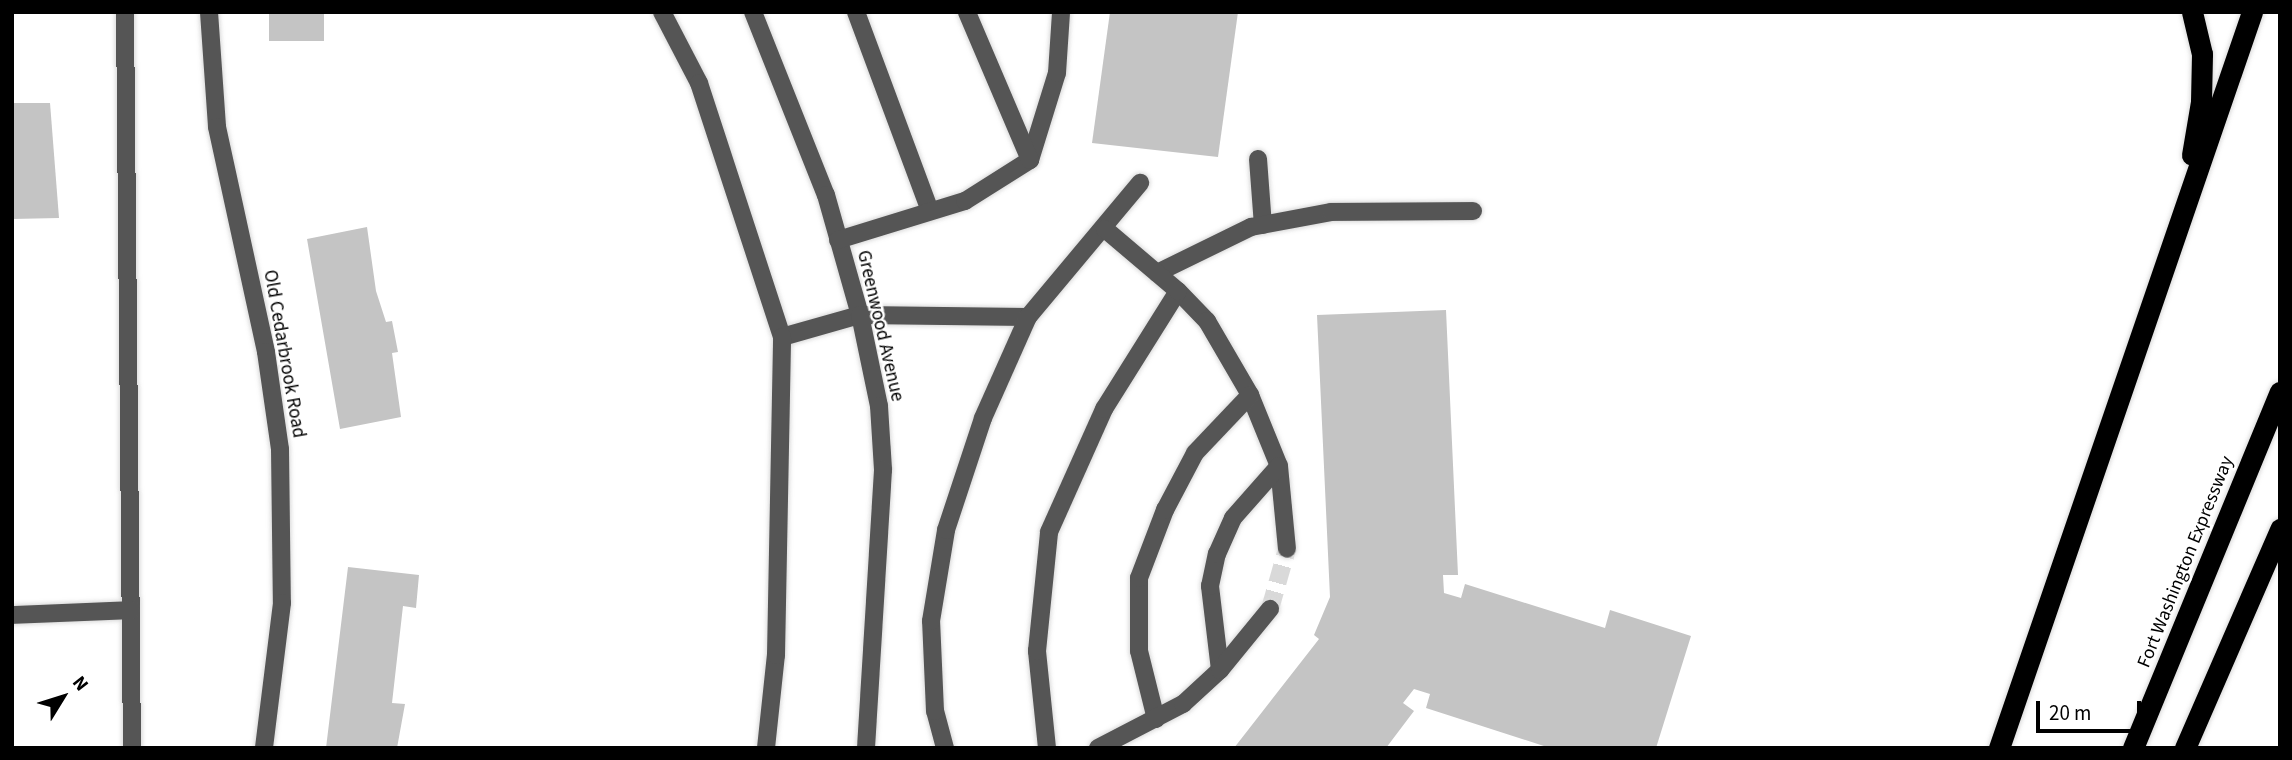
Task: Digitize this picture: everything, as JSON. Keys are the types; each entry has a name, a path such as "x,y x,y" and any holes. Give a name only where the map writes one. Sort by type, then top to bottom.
{"highway":[{"path":"2181,218 2201,102 2202,54 2192,12"},
{"path":"1999,748 2252,12"},
{"name":"Fort Washington Expressway","path":"2133,748 2280,392"},
{"path":"2185,748 2280,529"}],"street":[{"path":"125,12 132,748"},
{"name":"Old Cedarbrook Road","path":"209,12 217,127 266,352 280,449 282,603 264,748"},
{"path":"662,12 699,83 782,337 776,655 766,748"},
{"name":"Greenwood Avenue","path":"753,12 826,195 860,315 879,406 883,470 866,748"},
{"path":"856,12 930,211"},
{"path":"967,12 1030,160"},
{"path":"838,240 965,201 1030,160 1057,73 1061,12"},
{"path":"1258,159 1263,225"},
{"path":"945,748 936,711 931,621 946,530 983,418 1028,317 1105,229 1140,183"},
{"path":"1157,273 1263,225 1331,212 1473,211"},
{"path":"1105,229 1178,291 1208,321 1250,394 1279,466 1287,549"},
{"path":"1047,748 1037,651 1049,532 1104,410 1178,291"},
{"path":"782,337 860,315 1028,317"},
{"path":"1156,719 1139,651 1139,578 1165,510 1195,453 1250,394"},
{"path":"1220,670 1210,586 1217,554 1233,518 1279,466"},
{"path":"1101,747 1183,704 1220,670 1270,609"},
{"path":"12,615 131,610"}],"building":[{"path":"269,12 324,12 324,41 269,41"},
{"path":"1110,12 1238,12 1218,157 1092,143"},
{"path":"12,103 50,103 59,218 12,219"},
{"path":"367,227 376,291 386,322 392,321 398,352 392,353 401,417 340,429 307,239"},
{"path":"1446,310 1458,575 1443,575 1444,593 1461,598 1465,584 1605,628 1610,610 1691,636 1656,748 1550,748 1426,708 1430,694 1414,689 1403,703 1414,711 1386,748 1234,748 1319,639 1314,635 1330,597 1317,315"},
{"path":"348,567 419,575 416,608 403,606 392,703 405,704 397,748 326,748"}],"tunnel":[{"path":"1270,609 1287,549"}]}
